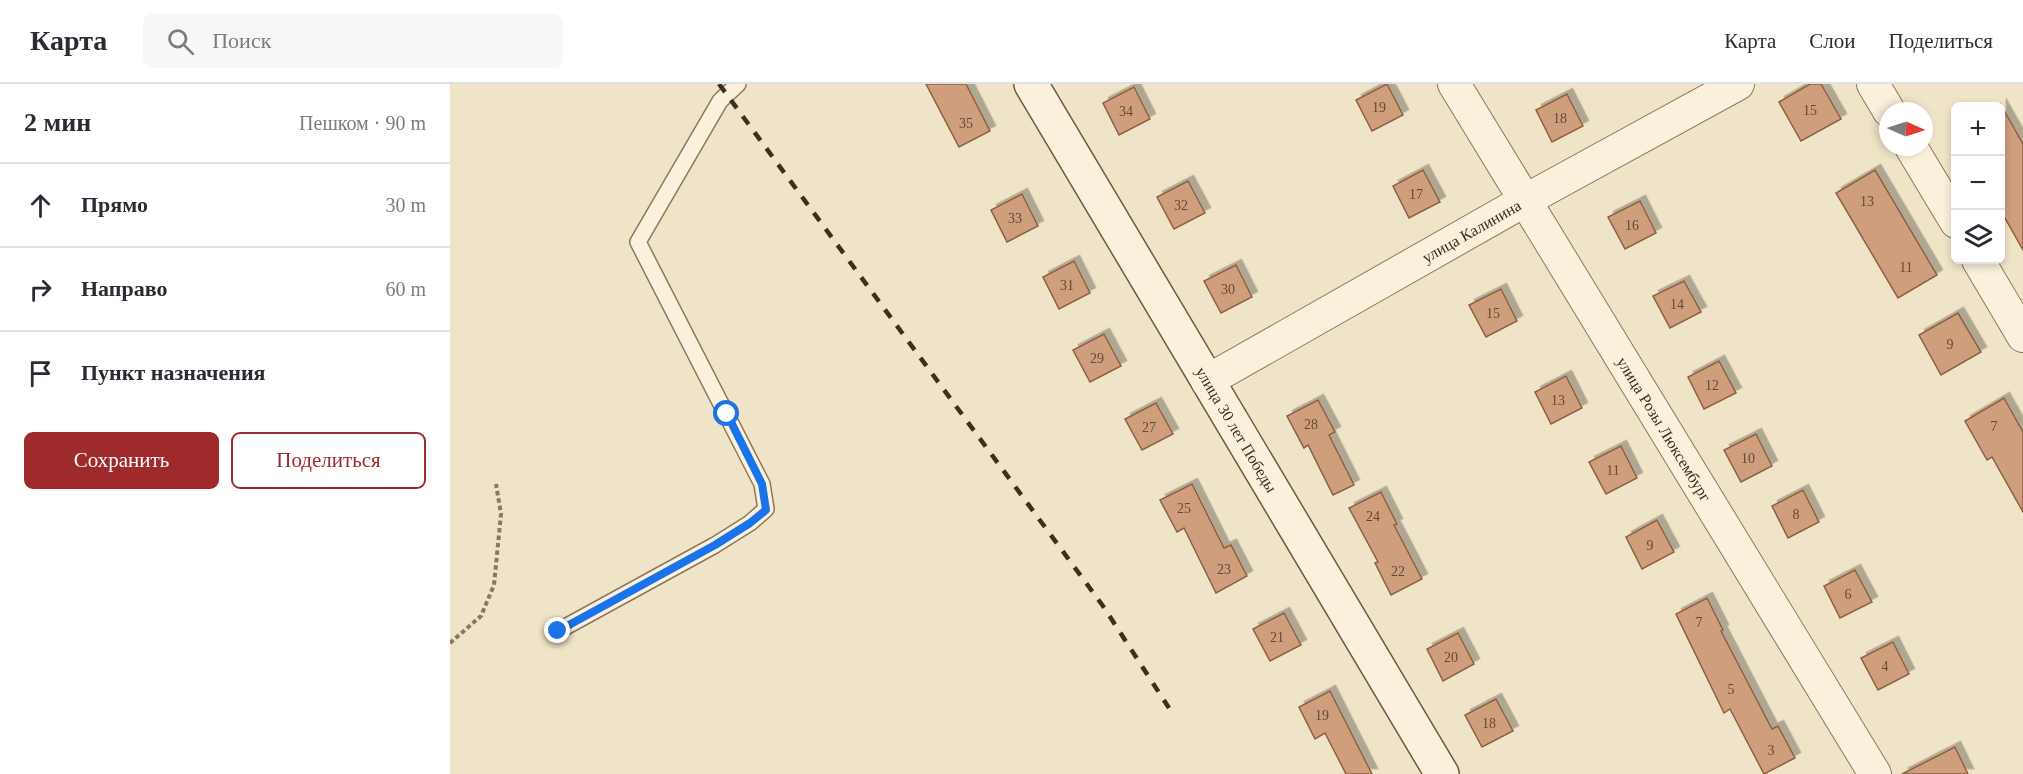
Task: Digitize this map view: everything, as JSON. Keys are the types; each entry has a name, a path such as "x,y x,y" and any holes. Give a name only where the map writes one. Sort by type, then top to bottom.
{"main road":[{"name":"улица 30 лет Победы","path":"1030,84 1442,774"}],"street":[{"name":"улица Розы Люксембург","path":"1454,84 1875,774"},
{"name":"улица Калинина","path":"1207,381 1524,201 1738,84"},
{"path":"1873,84 1884,102"},
{"path":"1916,156 1951,214"},
{"path":"1980,264 2023,336"}],"lane":[{"path":"558,631 715,545 766,510 762,484 638,242 720,101 738,84"}],"path":[{"path":"450,643 481,616 494,585 501,514 496,484"}],"building":[{"path":"926,84 966,84 990,131 959,147"},
{"path":"1387,84 1403,115 1372,131 1356,100"},
{"path":"1810,84 1821,84 1841,119 1801,141 1779,102"},
{"path":"1134,87 1150,119 1119,135 1103,103"},
{"path":"1567,94 1583,126 1552,142 1536,110"},
{"path":"2005,112 2023,144 2023,250 2005,218"},
{"path":"1423,170 1440,202 1409,218 1393,186"},
{"path":"1875,170 1937,275 1898,298 1836,193"},
{"path":"1188,181 1205,213 1174,229 1157,197"},
{"path":"1022,194 1038,226 1007,242 991,210"},
{"path":"1640,201 1656,233 1625,249 1608,217"},
{"path":"1074,261 1090,293 1059,309 1043,277"},
{"path":"1236,265 1252,297 1221,313 1204,281"},
{"path":"1684,281 1701,312 1670,328 1653,296"},
{"path":"1501,289 1517,321 1486,337 1469,305"},
{"path":"1958,313 1981,352 1941,375 1919,335"},
{"path":"1104,334 1121,366 1090,382 1073,350"},
{"path":"1719,361 1736,393 1704,409 1688,377"},
{"path":"1566,376 1582,408 1551,424 1535,392"},
{"path":"2004,398 2023,432 2023,512 1992,457 1987,460 1965,421"},
{"path":"1318,400 1335,432 1329,435 1354,485 1333,495 1308,445 1304,448 1287,416"},
{"path":"1156,403 1173,434 1142,450 1125,419"},
{"path":"1756,434 1772,466 1741,482 1724,450"},
{"path":"1621,446 1637,478 1606,494 1589,462"},
{"path":"1192,484 1224,548 1231,545 1247,576 1216,593 1184,528 1177,532 1160,500"},
{"path":"1803,490 1819,522 1788,538 1772,506"},
{"path":"1381,492 1397,524 1394,525 1422,579 1391,595 1375,563 1378,562 1349,508"},
{"path":"1657,520 1674,552 1642,569 1626,537"},
{"path":"1855,570 1872,602 1840,618 1824,586"},
{"path":"1707,598 1723,630 1721,631 1772,729 1778,726 1795,758 1764,774 1730,709 1724,713 1676,614"},
{"path":"1284,613 1301,645 1270,661 1253,629"},
{"path":"1458,633 1474,664 1443,681 1427,649"},
{"path":"1893,642 1909,674 1878,690 1861,658"},
{"path":"1330,691 1372,774 1346,774 1325,733 1315,739 1299,707"},
{"path":"1496,699 1513,731 1482,747 1465,715"},
{"path":"1955,747 1968,774 1902,774"}],"railway":[{"path":"719,84 1103,606 1169,708"}],"route":[{"path":"558,631 715,545 766,510 762,484 727,414"}]}
